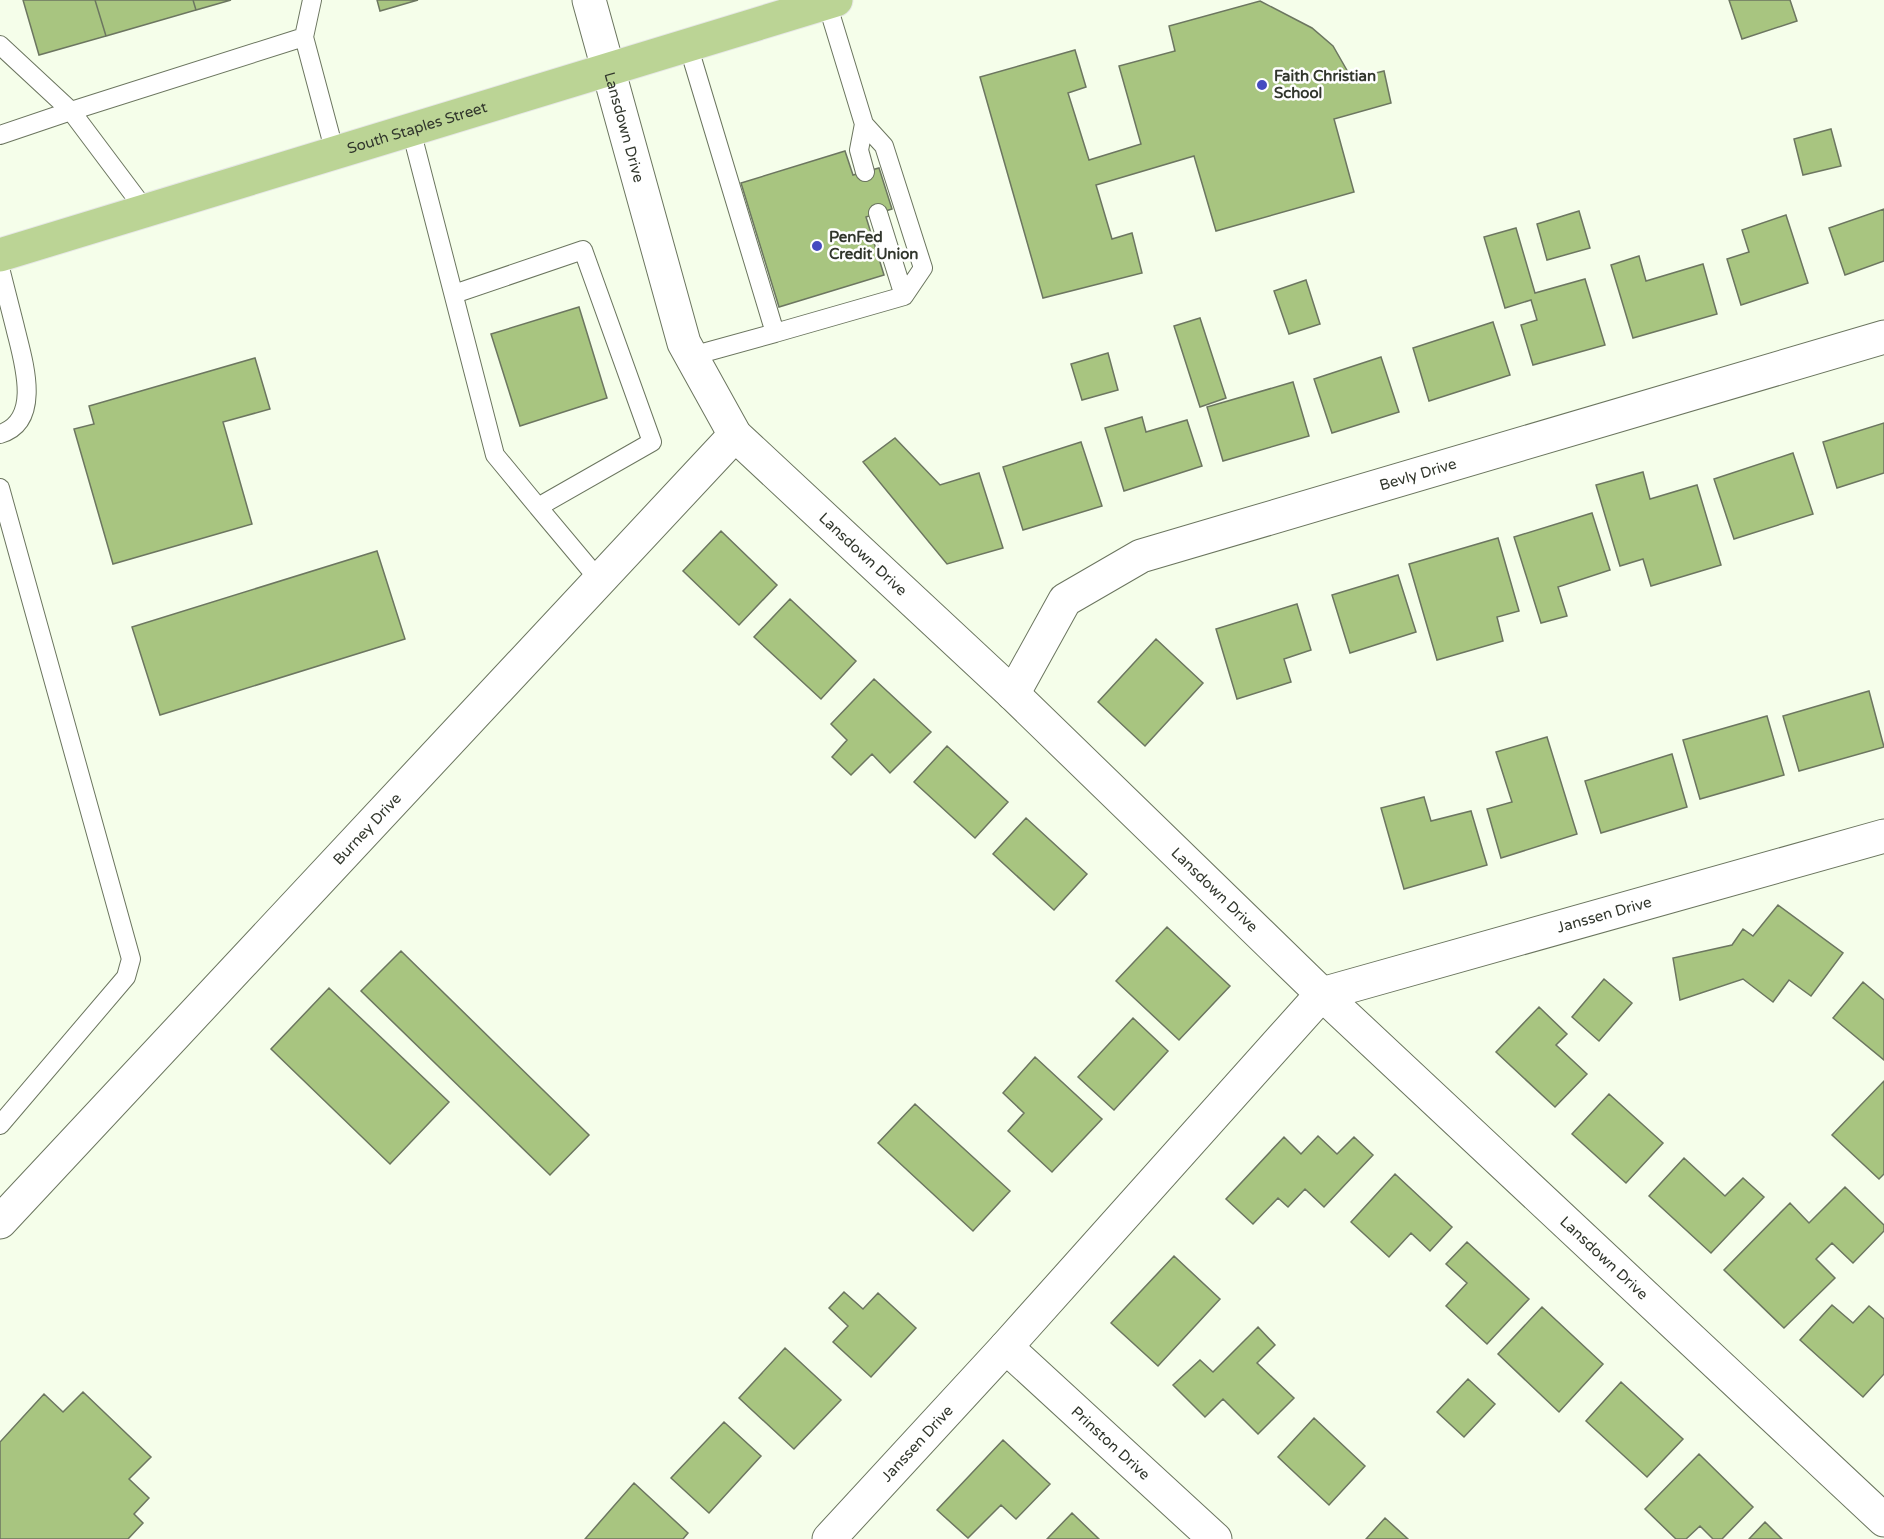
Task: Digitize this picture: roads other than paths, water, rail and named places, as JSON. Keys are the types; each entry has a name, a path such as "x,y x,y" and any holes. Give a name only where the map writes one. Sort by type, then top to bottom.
{"main road":[{"name":"South Staples Street","path":"0,255 688,45 815,3"}],"street":[{"name":"Lansdown Drive","path":"589,0 610,69 684,343 735,435 1013,694 1322,994 1884,1520"},
{"name":"Bevly Drive","path":"1013,694 1065,600 1141,556 1884,337"},
{"name":"Burney Drive","path":"0,1222 735,435"},
{"name":"Janssen Drive","path":"1322,994 1884,836"},
{"path":"1006,1347 1322,994"},
{"name":"Janssen Drive","path":"829,1539 1006,1347"},
{"name":"Prinston Drive","path":"1006,1347 1215,1539"}],"lane":[{"path":"312,0 304,37 335,153"},
{"path":"692,356 904,296 923,268 884,146 864,124 815,3"},
{"path":"0,135 304,37"},
{"path":"0,45 71,111 146,211"},
{"path":"688,45 775,333"},
{"path":"864,124 859,150 865,172"},
{"path":"411,130 495,455 600,580"},
{"path":"878,213 904,296"},
{"path":"454,294 584,250 652,442 538,507"},
{"path":"0,268 27,377 26,405 18,422 9,431 0,434"},
{"path":"0,488 131,959 126,976 0,1125"}],"place":[{"name":"Faith Christian School","path":"1262,85"},
{"name":"PenFed Credit Union","path":"817,246"}]}
